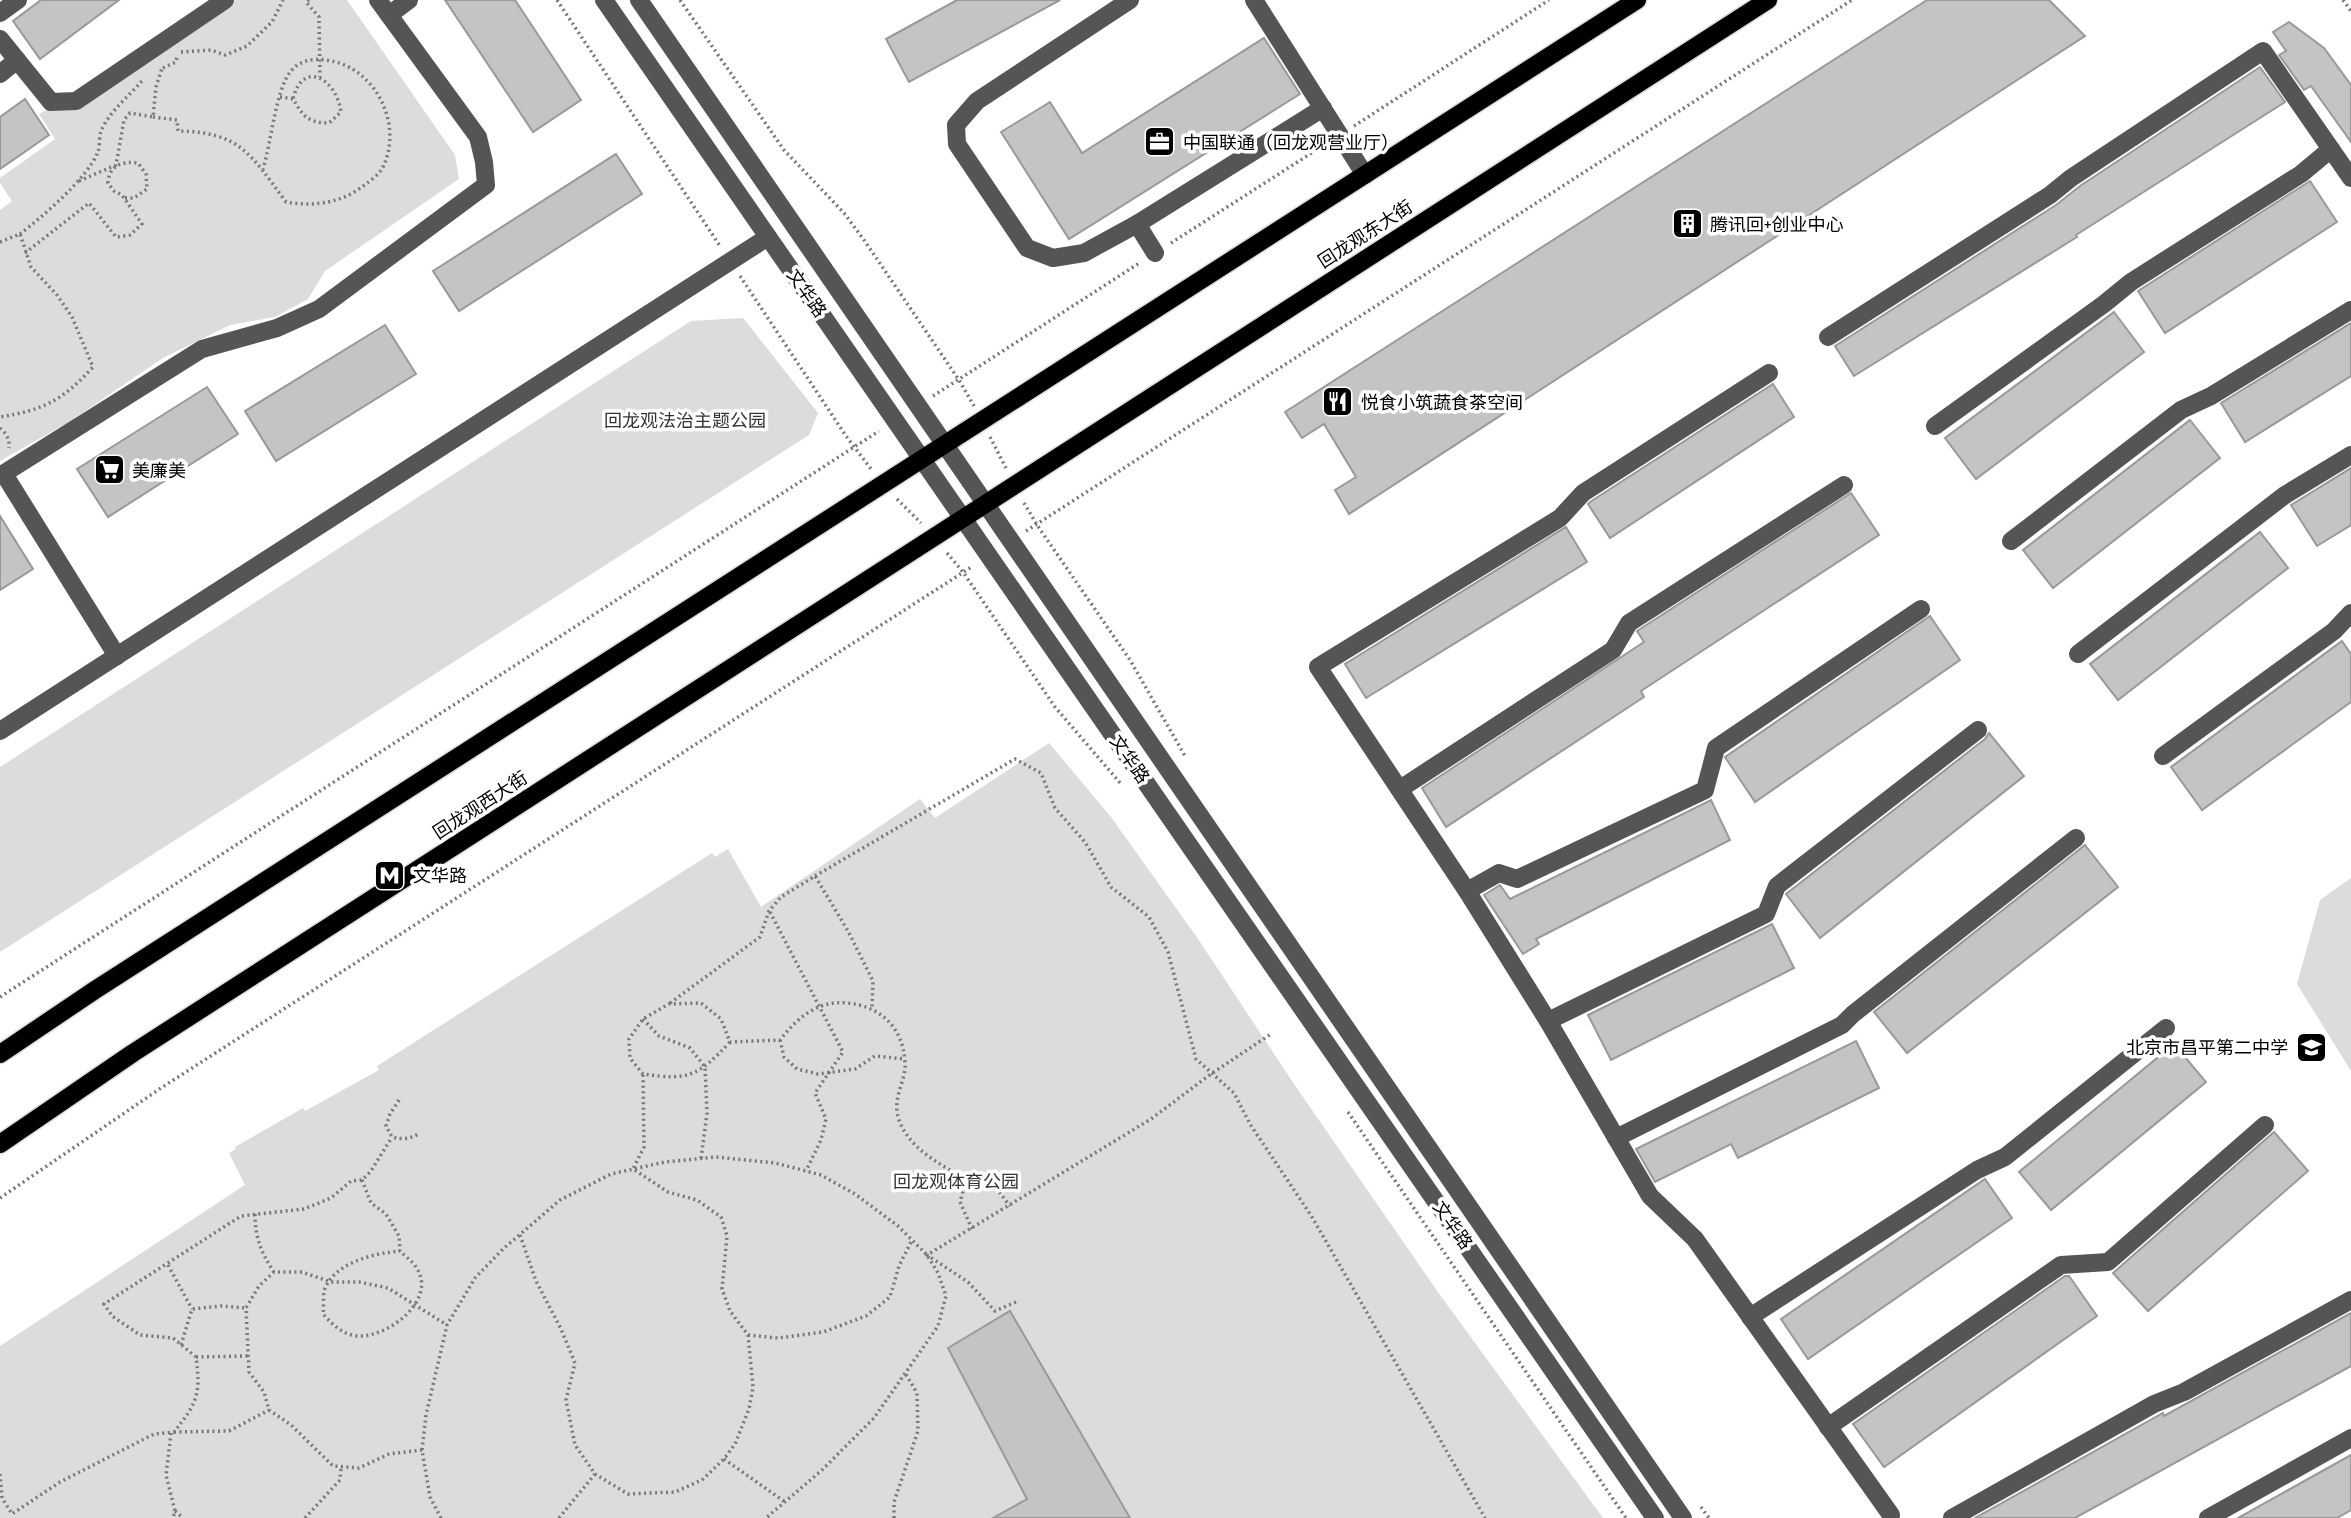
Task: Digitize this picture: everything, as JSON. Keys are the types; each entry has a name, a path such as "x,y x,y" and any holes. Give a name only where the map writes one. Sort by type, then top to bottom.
{"main road":[{"path":"0,1054 118,975 1637,0"},
{"name":"回龙观东大街","path":"985,504 1768,0"},
{"name":"回龙观西大街","path":"0,1144 144,1046 985,504"}],"street":[{"path":"0,13 18,0"},
{"path":"0,38 51,102 76,101 225,0"},
{"path":"117,656 2,475 202,349 277,328 319,309 486,185 478,137 383,7 410,0"},
{"name":"文华路","path":"604,0 1655,1518"},
{"name":"文华路","path":"639,0 1683,1518"},
{"path":"1130,0 977,101 956,125 957,144 1027,248 1053,258 1084,253 1137,224 1323,108"},
{"path":"1254,0 1365,175"},
{"path":"1828,337 2050,195 2071,178 2263,51 2351,177"},
{"path":"0,74 17,60"},
{"path":"1935,426 2131,282 2301,174 2332,149"},
{"path":"1137,224 1155,253"},
{"path":"0,731 768,237"},
{"path":"2011,541 2181,410 2211,396 2351,310"},
{"path":"1769,373 1583,493 1560,517 1318,667 1467,891 1548,1021 1650,1196 1695,1239 1890,1517"},
{"path":"2078,654 2285,495 2351,455"},
{"path":"1400,789 1613,650 1629,623 1844,485"},
{"path":"1467,891 1499,873 1517,879 1704,790 1716,748 1921,610"},
{"path":"2163,756 2334,631 2351,613"},
{"path":"1548,1021 1766,914 1777,886 1978,730"},
{"path":"1616,1138 1842,1026 1853,1014 2076,838"},
{"path":"1750,1318 1977,1170 2005,1157 2166,1028"},
{"path":"1828,1427 2061,1265 2108,1262 2265,1125"},
{"path":"1952,1518 2154,1405 2184,1392 2351,1300"},
{"path":"2208,1518 2351,1438"}],"path":[{"path":"178,52 211,50 225,55 247,46 272,22 283,0"},
{"path":"297,0 308,1 319,17 320,77"},
{"path":"557,0 846,436 883,484 963,572 1055,707 1123,786"},
{"path":"680,0 784,149 844,213 864,240 959,380 1037,524 1130,660 1188,762"},
{"path":"970,373 1549,0"},
{"path":"1061,509 1852,0"},
{"path":"2343,0 2351,11"},
{"path":"25,253 89,203 116,237 130,235 142,224 124,198 107,183 108,175 116,165 124,120 130,113 177,120 177,131 200,131 221,136 240,146 263,169 286,202 306,206 330,203 356,192 381,172 388,152 390,125 385,104 372,86 340,61 303,61 291,71 281,88 263,169"},
{"path":"153,117 156,87 162,68"},
{"path":"0,242 20,234 43,216 78,181 98,152 101,132 111,115 147,76"},
{"path":"280,97 293,99 314,123 329,122 341,112 339,97 320,77 308,77 296,86 293,99"},
{"path":"78,181 126,161 138,163 146,174 146,189 134,198 124,198"},
{"path":"0,417 27,413 59,399 93,367 72,317 31,267 20,234"},
{"path":"0,997 847,451"},
{"path":"0,1198 161,1088 936,589"},
{"path":"633,1169 644,1147 643,1074 630,1058 629,1039 643,1019 669,1004 760,937 769,911 780,897 1015,759 1041,774 1055,808 1085,842 1111,887 1149,917 1168,952 1196,1059 1234,1093 1250,1124 1312,1217 1485,1518"},
{"path":"815,876 848,931 873,981 872,1009"},
{"path":"769,911 843,1052 815,1093 825,1119 821,1140 806,1171"},
{"path":"780,1040 792,1024 819,1005 845,1002 872,1009 889,1018 901,1043 906,1064 897,1092 898,1118 909,1137 926,1156 966,1180"},
{"path":"669,1004 701,1003 720,1019 730,1042"},
{"path":"643,1019 659,1036 690,1048 705,1067 707,1113 701,1159"},
{"path":"927,1255 1151,1119 1271,1034"},
{"path":"780,1040 784,1057 797,1069 818,1074 855,1069 875,1056 905,1059"},
{"path":"643,1074 674,1079 699,1072 730,1042 780,1040"},
{"path":"398,1100 386,1126 392,1137 402,1140 421,1133"},
{"path":"1342,1103 1626,1518"},
{"path":"248,1356 196,1357 173,1338 140,1335 112,1315 104,1304 241,1216 304,1209 331,1198 351,1181 362,1180 371,1171 392,1137"},
{"path":"440,1518 430,1497 422,1450 426,1415 447,1325 475,1278 520,1235 560,1200 611,1174 665,1162 716,1157 775,1163 821,1175 855,1194 898,1226 927,1255 968,1282 995,1311 1016,1302"},
{"path":"520,1235 536,1281 575,1363 566,1400 575,1445 595,1474 628,1494 675,1492 702,1480 735,1444 749,1409 753,1387 748,1335 730,1311 722,1289 727,1236 721,1217 697,1200 668,1192 633,1169"},
{"path":"966,1180 978,1175 990,1180 1010,1206"},
{"path":"362,1180 372,1203 387,1214 399,1236 400,1251 417,1268 420,1285 418,1299 402,1320 383,1332 358,1337 336,1328 323,1314 324,1290 339,1270 367,1257 400,1251"},
{"path":"966,1180 960,1202 972,1229"},
{"path":"254,1214 255,1236 264,1258 274,1272"},
{"path":"748,1335 778,1338 824,1332 866,1316 890,1297 899,1266 912,1240"},
{"path":"766,1518 821,1471 874,1418 938,1326 946,1296 938,1273 927,1255"},
{"path":"167,1265 192,1310 181,1345"},
{"path":"422,1450 389,1454 359,1468 333,1466 291,1425 269,1410 264,1392 249,1372 246,1308 259,1286 274,1272 302,1272 331,1282 359,1282 388,1288 447,1325"},
{"path":"192,1310 246,1308"},
{"path":"173,1518 175,1511 166,1475 172,1433 194,1407 199,1382 196,1357"},
{"path":"894,1518 894,1502 918,1431 917,1394 905,1373"},
{"path":"0,1475 2,1498 14,1516 60,1482 154,1434 229,1431 269,1410"},
{"path":"724,1459 785,1502"},
{"path":"305,1518 340,1480 341,1467"},
{"path":"559,1518 595,1474"},
{"path":"1701,1507 1709,1518"},
{"path":"175,1511 183,1518"}],"green space":[{"path":"236,0 347,0 455,155 459,179 325,271 308,299 275,317 230,325 163,358 69,422 0,461 0,210 12,201 0,183 0,178 55,139 39,114"},
{"name":"回龙观法治主题公园","path":"743,318 818,413 809,435 0,952 0,767 691,321"},
{"name":"回龙观体育公园","path":"1049,743 1111,817 1198,939 1296,1087 1440,1295 1603,1518 0,1518 0,1346 245,1185 229,1153 236,1149 235,1147 303,1108 305,1111 379,1070 377,1066 712,853 715,857 728,849 761,907 920,799 935,818"},
{"path":"2351,878 2351,1071 2297,984 2320,900"}],"building":[{"path":"41,0 119,0 40,59 13,21"},
{"path":"445,0 515,0 581,100 533,132"},
{"path":"957,0 1060,0 909,82 886,39"},
{"name":"腾讯回+创业中心","path":"1927,0 2049,0 2085,36 1349,514 1335,490 1356,477 1324,424 1302,438 1285,412"},
{"path":"2289,22 2324,48 2351,85 2351,142 2311,86 2304,90 2279,55 2286,51 2273,32"},
{"name":"中国联通（回龙观营业厅）","path":"1264,38 1300,94 1069,239 1001,132 1050,102 1082,153"},
{"path":"2260,67 2285,102 2076,235 2077,237 1854,376 1835,346 2056,205 2080,186"},
{"path":"25,99 49,135 0,169 0,117"},
{"path":"616,154 642,194 459,311 433,271"},
{"path":"2310,181 2337,222 2165,333 2138,291"},
{"path":"2114,312 2144,352 1976,479 1945,438"},
{"path":"2351,323 2351,376 2245,442 2221,403"},
{"path":"385,325 416,374 276,461 245,411"},
{"path":"1773,384 1794,417 1610,538 1588,504 1590,502"},
{"path":"207,387 238,434 108,517 77,469"},
{"path":"2190,420 2220,458 2053,588 2023,550"},
{"path":"2351,468 2351,525 2317,546 2291,505"},
{"path":"1851,493 1879,535 1641,691 1644,697 1446,827 1422,788 1644,642 1637,631"},
{"path":"0,516 33,569 0,590"},
{"path":"1566,527 1587,562 1366,698 1345,664"},
{"path":"2260,532 2288,568 2118,700 2090,664"},
{"path":"1930,616 1960,660 1755,802 1725,757"},
{"path":"2342,641 2351,654 2351,702 2202,810 2171,767"},
{"path":"1989,733 2024,776 1820,938 1786,894 1985,739"},
{"path":"1711,800 1730,840 1536,939 1539,944 1523,954 1484,895 1500,885 1510,899"},
{"path":"2085,845 2118,887 1907,1053 1874,1012"},
{"path":"1772,924 1794,968 1611,1060 1588,1015"},
{"path":"1856,1041 1879,1088 1738,1158 1731,1144 1655,1182 1636,1149"},
{"path":"2174,1044 2206,1082 2051,1210 2019,1172"},
{"path":"2274,1132 2308,1171 2148,1311 2113,1273"},
{"path":"1985,1179 2012,1218 1808,1359 1781,1319"},
{"path":"2065,1276 2069,1276 2097,1316 1884,1467 1853,1424"},
{"path":"1010,1311 1130,1518 993,1518 1027,1499 948,1348"},
{"path":"2351,1313 2351,1366 2075,1518 1975,1518 2163,1413 2164,1416"},
{"path":"2351,1455 2351,1510 2337,1518 2238,1518"}],"place":[{"name":"中国联通（回龙观营业厅）","path":"1160,142"},
{"name":"腾讯回+创业中心","path":"1687,224"},
{"name":"悦食小筑蔬食茶空间","path":"1338,402"},
{"name":"美廉美","path":"109,470"},
{"name":"文华路","path":"390,875"},
{"name":"北京市昌平第二中学","path":"2311,1047"}]}
